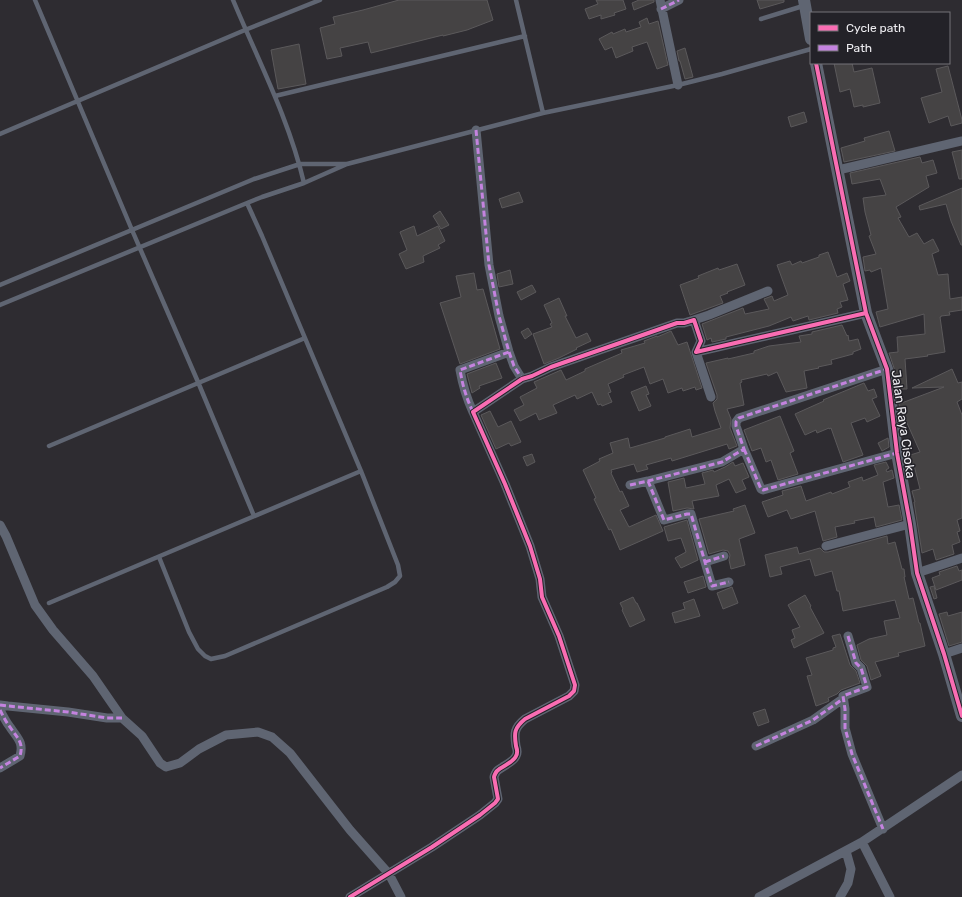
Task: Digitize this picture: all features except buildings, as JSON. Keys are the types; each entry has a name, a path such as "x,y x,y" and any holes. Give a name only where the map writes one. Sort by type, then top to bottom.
{"street":[{"path":"678,85 660,4 679,0"},
{"path":"805,3 810,33"},
{"name":"Jalan Raya Cisoka","path":"816,64 866,313 888,369 897,453 917,573 944,654 962,716"},
{"path":"476,130 490,265 499,316 514,366 522,379"},
{"path":"838,170 962,141"},
{"path":"473,412 522,379 551,367 677,323 684,323 709,315 768,291"},
{"path":"696,352 866,313"},
{"path":"694,320 701,341 696,352 711,397"},
{"path":"350,897 432,847 496,803 498,799 494,776 496,771 513,760 516,755 516,728 525,719 569,696 574,691 575,685 559,636 542,597 540,579 530,546 505,484 466,398 462,383 460,370 509,352"},
{"path":"888,369 739,418 736,422 736,426 744,449 763,490 897,453"},
{"path":"630,484 648,481 722,462 744,449"},
{"path":"648,481 664,520 691,514 712,586 729,582"},
{"path":"826,546 910,524"},
{"path":"0,525 35,605 53,630 93,676 122,718 142,736 160,763 166,767 180,763 199,749 226,735 258,732 272,737 290,753 350,830 389,874 401,897"},
{"path":"705,562 724,556"},
{"path":"917,573 962,558"},
{"path":"756,746 813,720 844,698 843,696 866,687 861,668 856,663 848,636"},
{"path":"944,654 962,648"},
{"path":"844,698 845,728 852,754 883,828"},
{"path":"0,705 68,712 107,718 122,718"},
{"path":"0,710 20,741 22,749 20,756 0,768"},
{"path":"759,897 862,842 962,775"},
{"path":"862,842 890,897"},
{"path":"840,897 848,883 851,869 846,851"}],"lane":[{"path":"35,0 254,516"},
{"path":"233,0 275,96 300,164 304,183"},
{"path":"0,134 245,30 320,0"},
{"path":"516,0 543,113"},
{"path":"761,19 805,3"},
{"path":"275,96 525,36"},
{"path":"0,305 247,203 304,183 347,164 543,113 678,85 810,49"},
{"path":"0,285 254,179 300,164 347,164"},
{"path":"159,557 198,649 205,656 211,659 225,656 387,587 395,582 400,576 398,565 361,471 247,203"},
{"path":"49,446 305,338"},
{"path":"49,604 361,471"}],"marked path":[{"path":"661,9 679,0"},
{"path":"476,130 489,265 499,316 514,366 522,379 520,380"},
{"path":"473,412 468,402 460,370 509,352"},
{"path":"630,485 722,462 744,449 736,426 736,422 739,418 887,369"},
{"path":"744,449 761,489 763,490 897,453"},
{"path":"648,481 664,520 691,514 712,586 729,582"},
{"path":"705,562 724,556"},
{"path":"848,636 856,663 861,668 867,687 843,696 845,728 852,754 883,829"},
{"path":"756,746 813,720 844,698"},
{"path":"0,705 68,712 107,718 122,718"},
{"path":"0,710 19,740 21,747 20,756 0,768"}],"cycle path":[{"path":"816,64 866,313 887,369 897,453 917,573 944,654 962,716"},
{"path":"350,897 432,847 480,815 495,803 498,799 494,776 497,771 512,761 517,755 515,734 519,725 525,719 569,696 574,691 575,685 559,636 542,597 540,579 530,546 505,484 473,412 522,379 551,367 677,323 684,323 694,320 701,341 696,352 866,313"}]}
